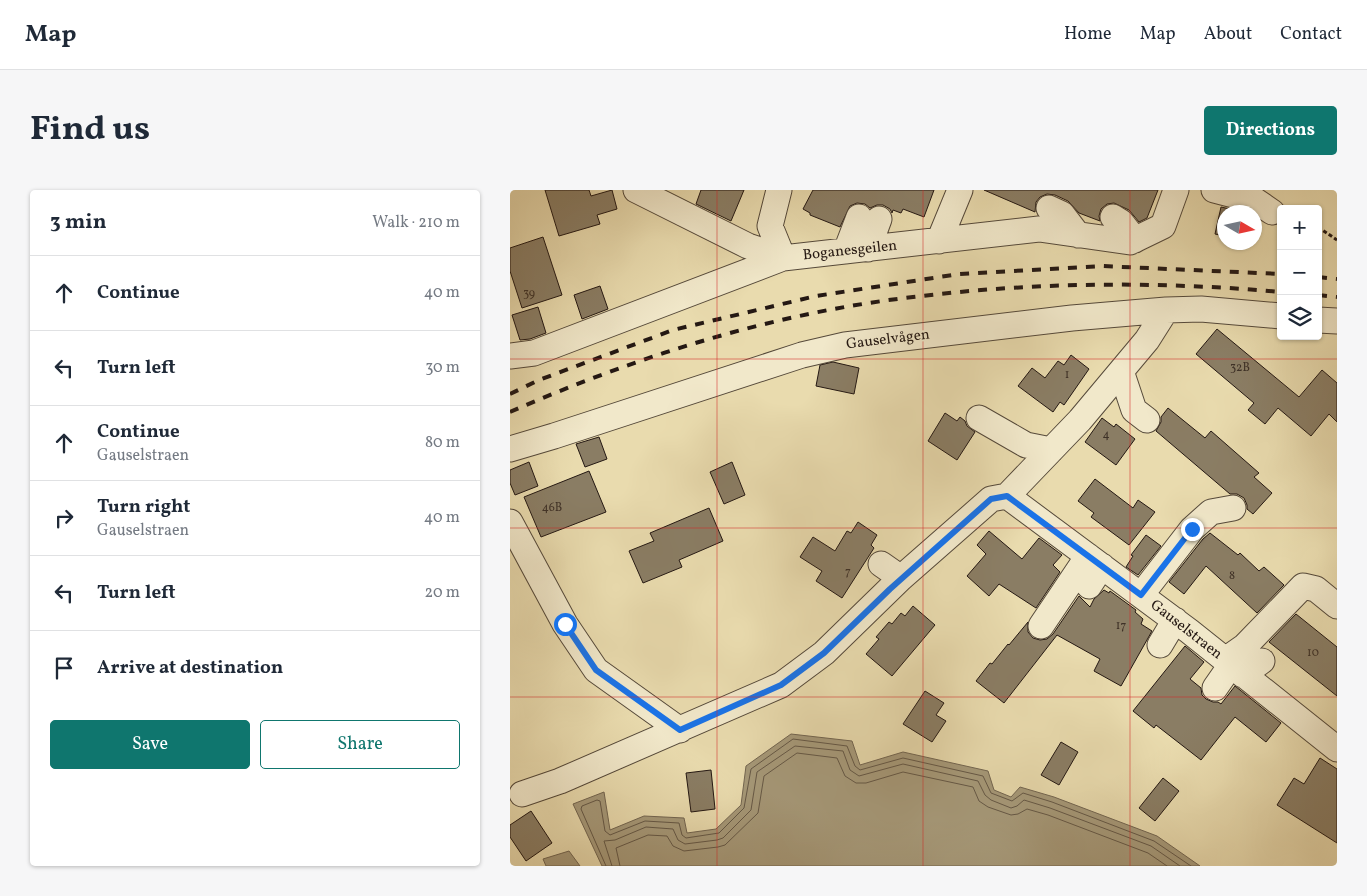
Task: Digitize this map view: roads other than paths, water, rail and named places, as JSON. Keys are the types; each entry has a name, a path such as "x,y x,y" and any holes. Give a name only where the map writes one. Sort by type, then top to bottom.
{"street":[{"path":"636,190 748,246 783,258"},
{"path":"779,190 770,226 783,258"},
{"path":"939,241 960,190"},
{"name":"Boganesgeilen","path":"510,356 534,353 783,258 1040,229 1130,242 1164,226 1176,190"},
{"path":"1214,190 1256,202 1272,212"},
{"path":"1049,208 1062,214 1078,235"},
{"path":"1113,217 1121,222 1135,240"},
{"path":"857,250 869,218"},
{"name":"Gauselvågen","path":"510,449 802,354 845,345 1072,318 1166,310 1200,308 1277,316"},
{"path":"522,794 560,781 781,685 824,653 897,591 991,499 1007,496 1080,420 1107,379 1147,340 1166,310"},
{"path":"1322,320 1337,322"},
{"path":"1107,379 1134,410 1147,420"},
{"path":"978,418 1026,445 1051,450"},
{"name":"Gauselstraen","path":"1007,496 1031,523 1093,569 1150,598 1240,665 1337,750"},
{"path":"1160,645 1150,598 1192,529 1211,512 1233,508"},
{"path":"510,522 565,624 596,670 680,730"},
{"path":"881,564 897,591"},
{"path":"1041,626 1093,569"},
{"path":"1214,688 1240,665 1245,646 1303,586 1316,589 1337,606"}],"water":[{"path":"791,734 852,741 860,765 903,752 988,771 994,790 1011,797 1020,787 1054,797 1157,836 1200,866 602,866 573,804 604,792 610,830 644,816 684,818 687,833 716,829 741,805 746,766"},
{"path":"569,851 580,866 546,866 543,859"}],"railway":[{"path":"510,394 539,380 673,330 816,296 959,274 1102,266 1277,274"},
{"path":"1322,277 1337,279"},
{"path":"510,412 657,355 758,326 861,304 959,292 1051,286 1189,286 1277,292"},
{"path":"1322,295 1337,297"}]}
